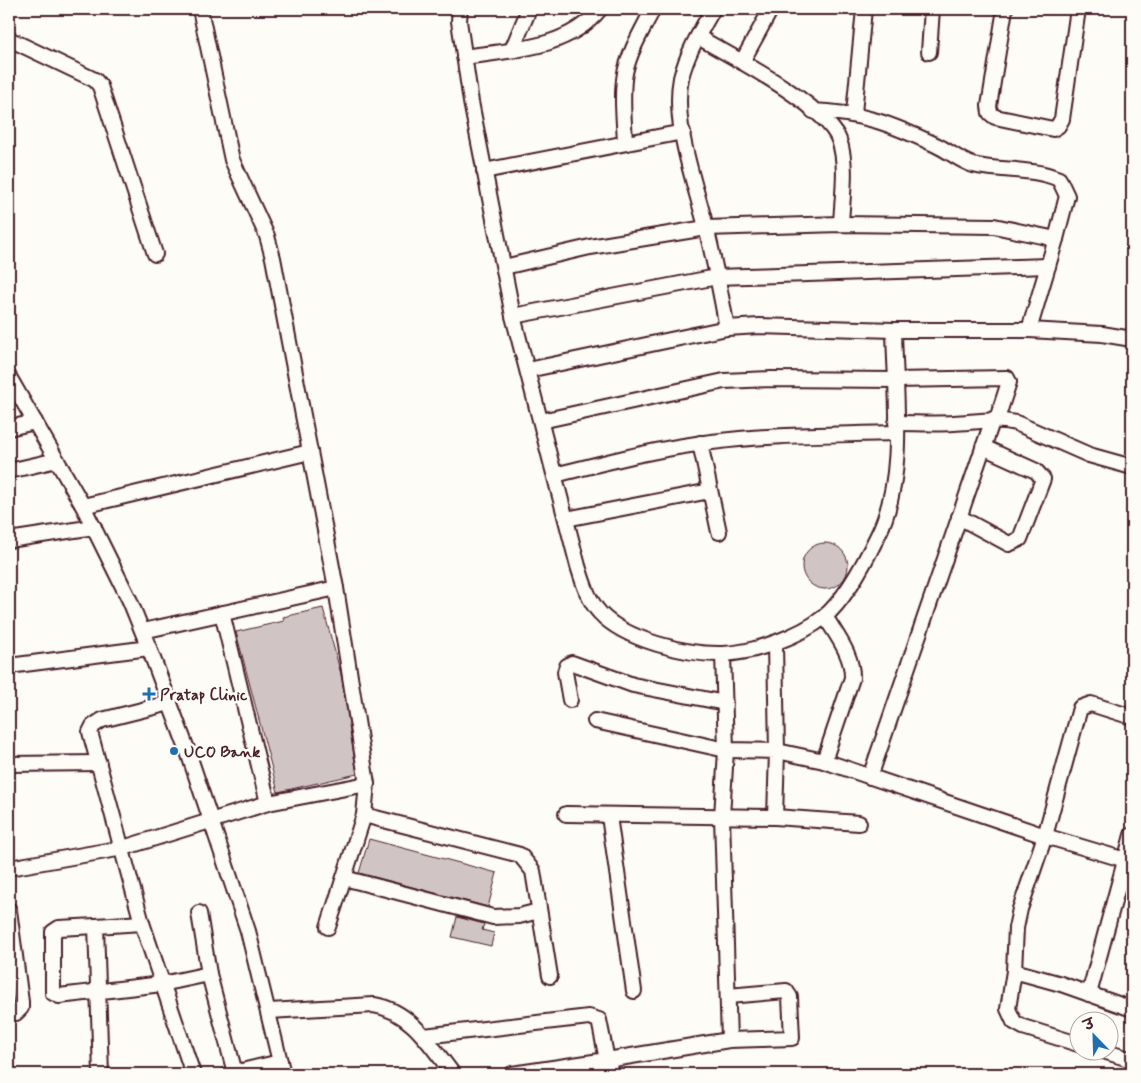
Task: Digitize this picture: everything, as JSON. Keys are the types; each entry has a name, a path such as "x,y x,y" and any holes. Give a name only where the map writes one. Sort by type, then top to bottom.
{"street":[{"path":"200,9 232,160 267,236 273,258 336,588 367,784 364,815 328,927"},
{"path":"460,9 459,21 464,57 484,171 514,316 578,566 589,597 599,612 616,627 642,638 679,649 723,654 775,644 806,629 825,616 844,594 878,534 892,499 896,428 894,330"},
{"path":"512,50 529,9"},
{"path":"464,57 550,43 571,34 589,22 600,9"},
{"path":"625,142 623,99 625,72 634,46 653,9"},
{"path":"713,9 698,37 682,77 679,94 688,160 706,228 728,328"},
{"path":"742,62 771,9"},
{"path":"854,113 864,9"},
{"path":"929,52 932,9"},
{"path":"1004,9 989,106 990,113 995,117 1053,129 1058,126 1062,119 1078,9"},
{"path":"698,37 742,62 813,111 832,127 842,150 841,224"},
{"path":"9,39 95,80 100,86 154,254"},
{"path":"813,111 854,113 885,123 919,137 973,165 1038,171 1059,179 1067,196 1029,330"},
{"path":"484,171 683,132"},
{"path":"504,267 590,247 706,228 841,224 994,226 1018,229 1056,239"},
{"path":"514,316 717,277 1048,266"},
{"path":"528,370 728,328 759,326 894,330 1029,330 1102,334 1132,339"},
{"path":"9,377 94,527 130,601 149,648 170,703 248,931 281,1068 232,1074 209,974 199,913"},
{"path":"541,421 724,381 771,379 895,380 1007,378 1009,382 983,447 870,777"},
{"path":"555,475 649,452 700,443 995,419 1016,423 1089,455 1132,467"},
{"path":"9,428 35,422"},
{"path":"700,443 718,532"},
{"path":"959,517 1009,544 1016,543 1020,539 1042,479 1036,470 983,447"},
{"path":"83,506 310,452"},
{"path":"9,471 57,460"},
{"path":"566,519 710,491"},
{"path":"9,540 94,527"},
{"path":"142,631 336,588"},
{"path":"222,613 268,803"},
{"path":"824,761 852,678 849,658 825,616"},
{"path":"775,644 777,751 775,817"},
{"path":"9,666 149,648"},
{"path":"723,654 726,750 722,818 729,1040"},
{"path":"570,700 566,672 567,666 572,663 633,685 724,703"},
{"path":"170,703 102,720 93,726 91,740 123,848 142,923 193,1074"},
{"path":"1068,1041 1023,1027 1014,1022 1008,1009 1014,971 1016,928 1020,909 1045,836 1080,708 1091,704 1132,716"},
{"path":"595,721 726,750 777,751 824,761 1045,836 1129,861"},
{"path":"9,764 99,762"},
{"path":"9,868 123,848 268,803 367,784"},
{"path":"566,814 722,818 775,817 859,823"},
{"path":"364,815 520,856 533,871 550,976"},
{"path":"609,816 634,991"},
{"path":"1089,994 1129,861 1132,835"},
{"path":"344,878 493,917 519,916 539,911"},
{"path":"9,910 22,1002 21,1008 16,1013 9,1014"},
{"path":"142,923 59,928 53,932 52,990 59,996 162,984 209,974"},
{"path":"96,926 101,1074"},
{"path":"1014,971 1061,984 1132,1008"},
{"path":"512,1074 609,1067 729,1040 792,1038 790,997 786,991 728,996"},
{"path":"269,1012 374,1005 389,1007 405,1017 424,1036 453,1074"},
{"path":"424,1036 589,1017 599,1020 609,1067"},
{"path":"1118,1056 1132,1060"}],"building":[{"path":"820,543 830,543 844,553 848,566 844,579 838,585 830,589 820,589 806,579 802,571 802,561 812,547"},
{"path":"323,608 341,674 357,774 278,792 236,632 284,621 283,617"},
{"path":"369,839 497,873 488,907 359,873"},
{"path":"457,917 484,924 482,930 494,933 491,946 452,937"}],"place":[{"name":"Pratap Clinic","path":"149,694"},
{"name":"UCO Bank","path":"174,751"}]}
